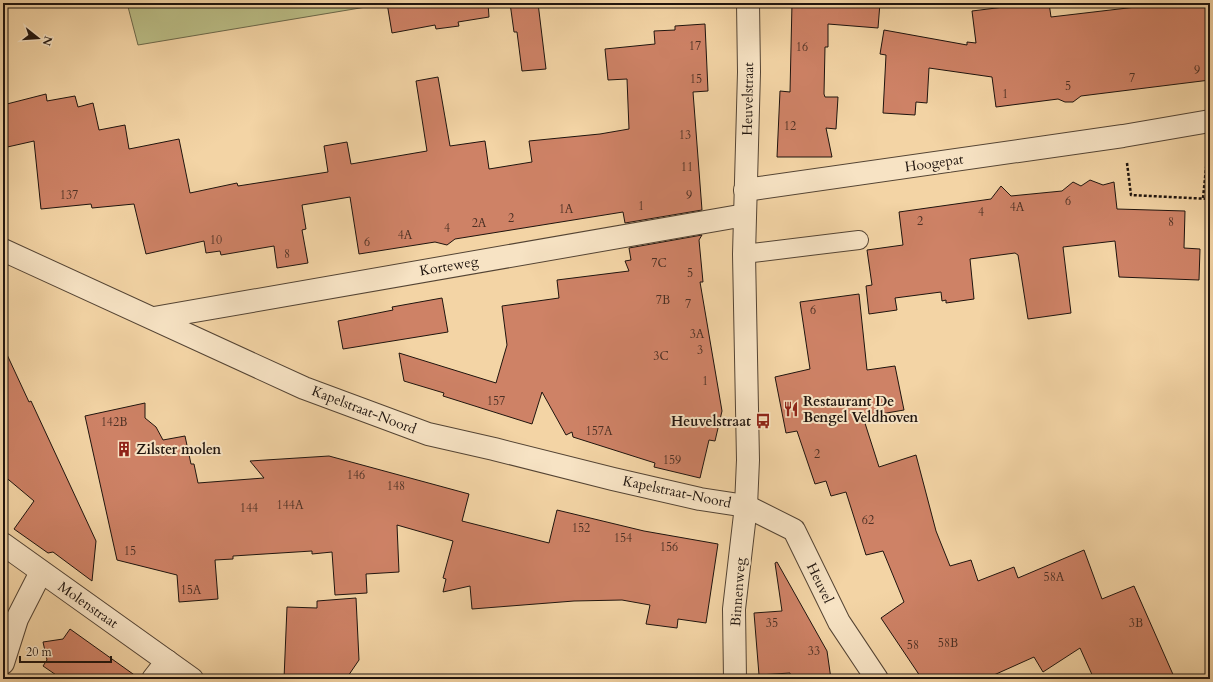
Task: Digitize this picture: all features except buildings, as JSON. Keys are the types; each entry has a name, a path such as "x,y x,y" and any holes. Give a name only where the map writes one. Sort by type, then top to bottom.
{"street":[{"name":"Heuvelstraat","path":"746,506 748,460 744,254 749,72 748,3"},
{"name":"Hoogepat","path":"745,190 1123,136 1210,121"},
{"name":"Korteweg","path":"154,318 745,215"},
{"name":"Kapelstraat-Noord","path":"3,250 304,388 428,434 693,497 746,506"},
{"name":"Binnenweg","path":"735,679 734,609 746,506"},
{"name":"Heuvel","path":"746,506 794,530 839,622 876,679"},
{"name":"Molenstraat","path":"3,544 192,679"},
{"path":"3,662 17,619 42,572"},
{"path":"153,679 167,661"}],"lane":[{"path":"744,254 859,240"}],"path":[{"path":"1123,136 1131,195 1210,199"},
{"path":"1203,198 1208,145"}],"green space":[{"path":"127,3 390,3 138,45"}],"place":[{"name":"Restaurant De Bengel Veldhoven","path":"791,409"},
{"name":"Heuvelstraat","path":"763,421"},
{"name":"Zilster molen","path":"124,449"}]}
